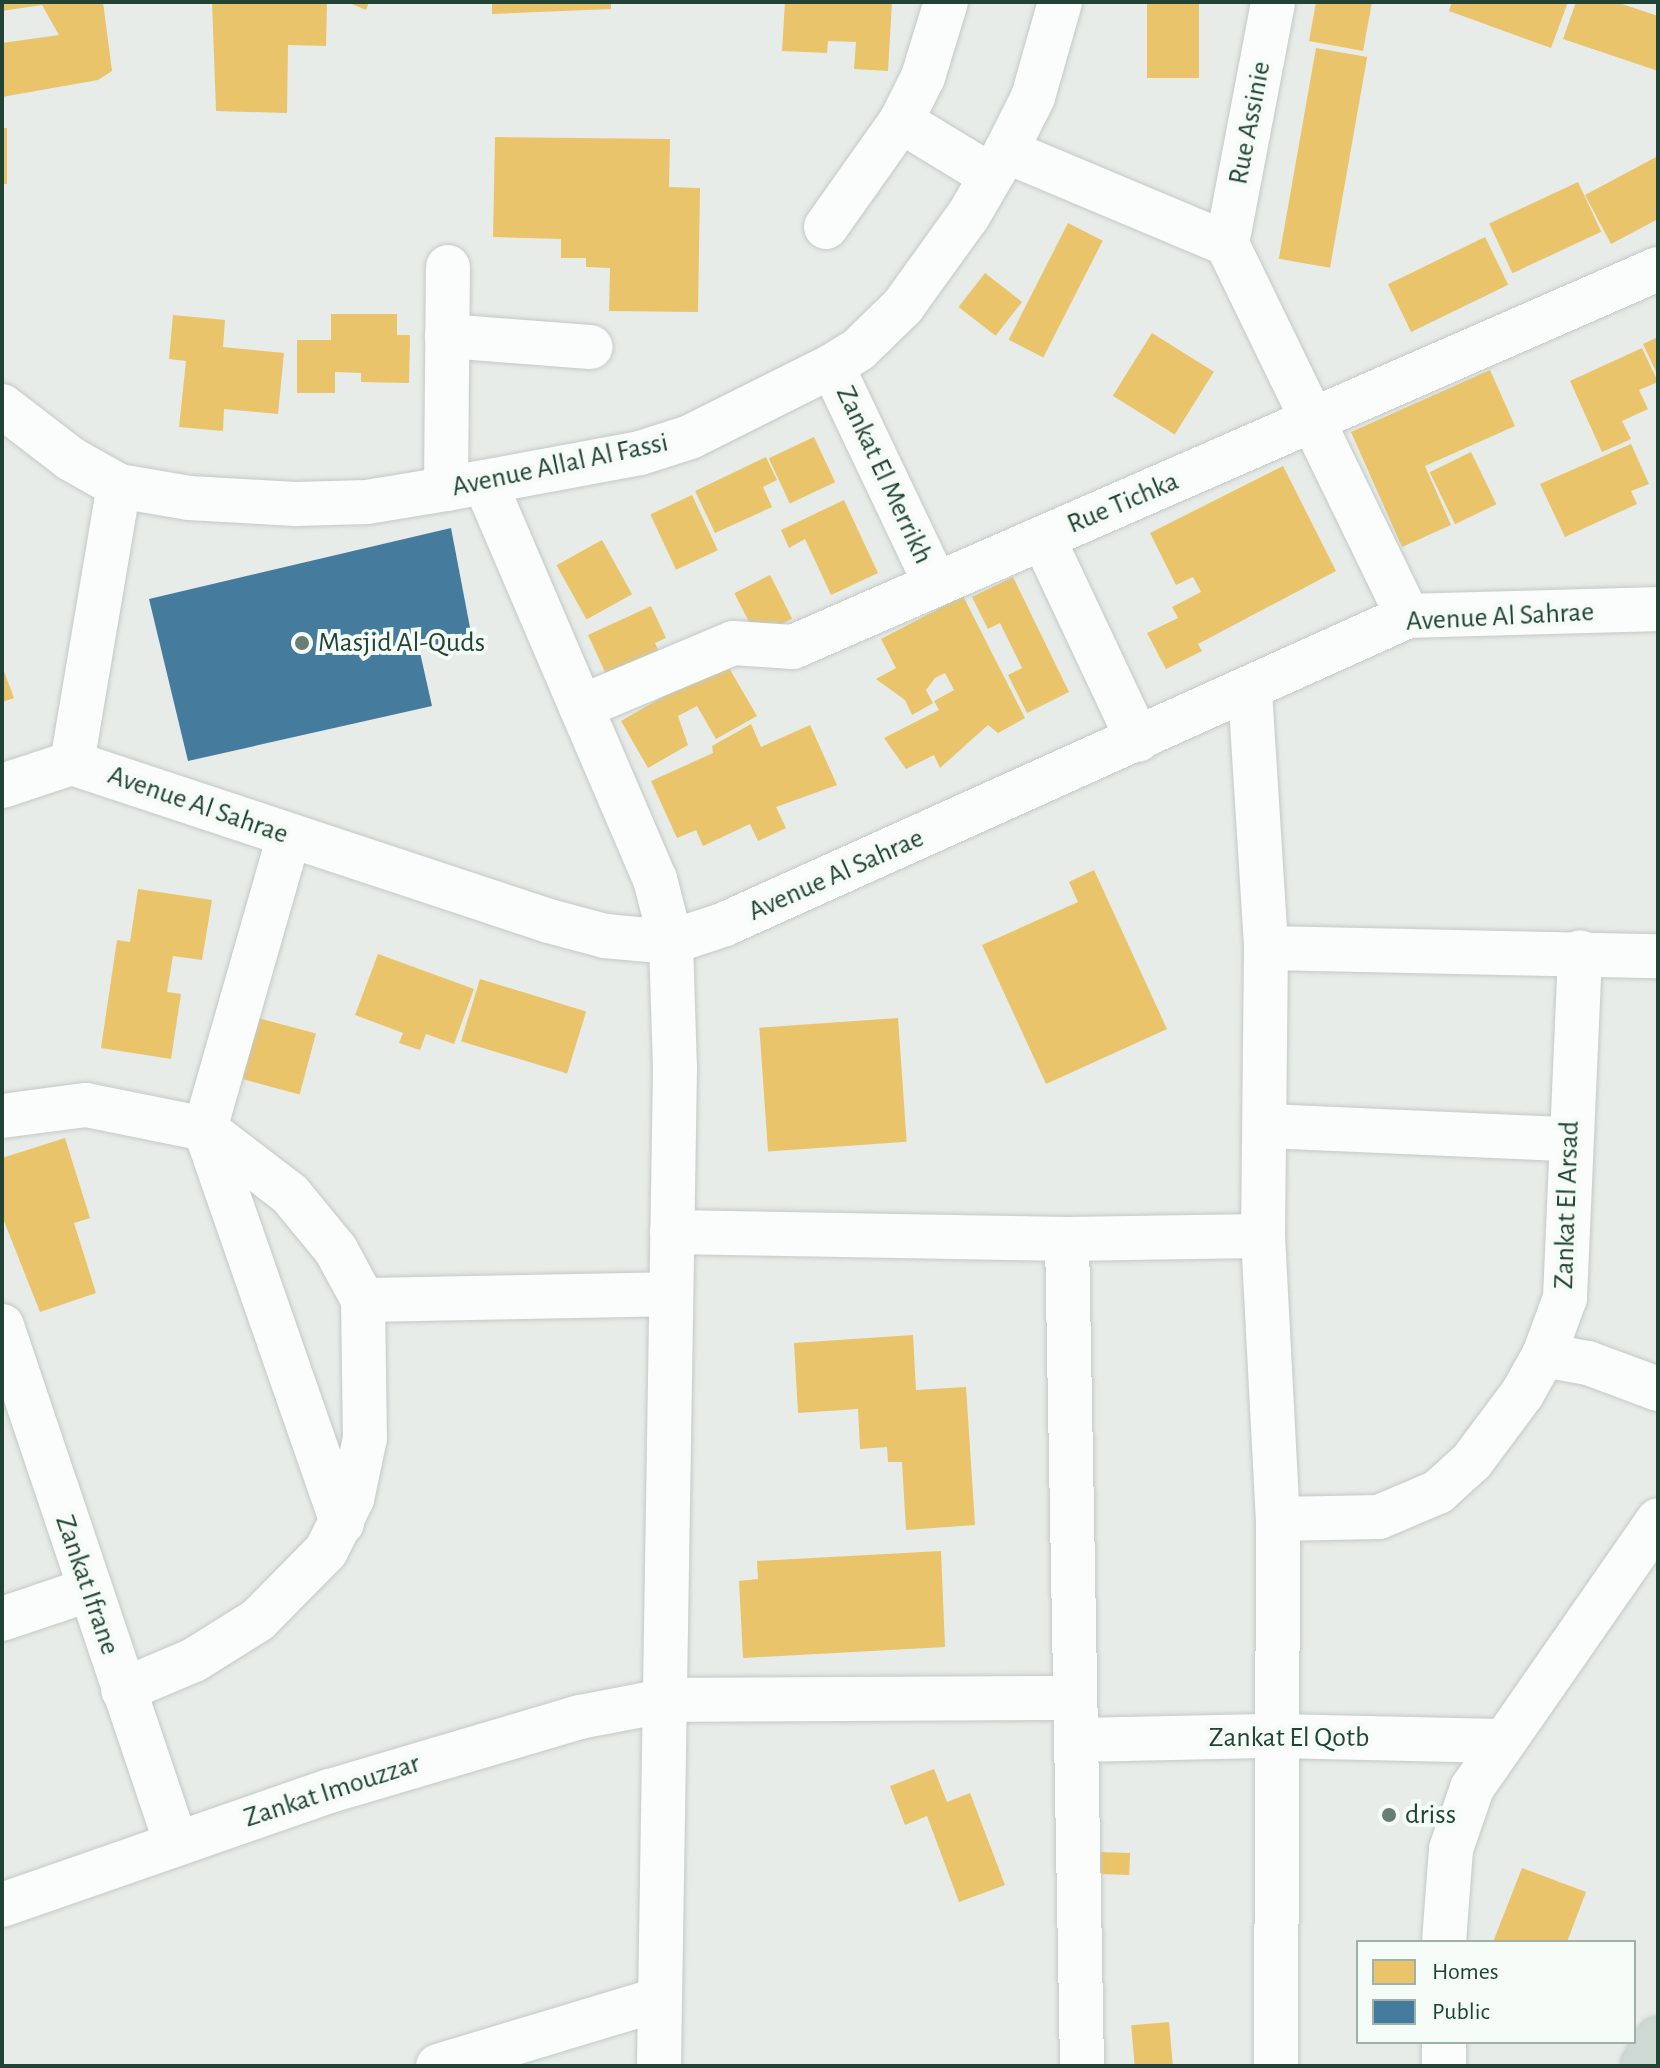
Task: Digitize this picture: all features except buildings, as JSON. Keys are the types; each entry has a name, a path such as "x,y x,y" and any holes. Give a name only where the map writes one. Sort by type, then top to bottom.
{"main road":[{"path":"1643,2066 1658,2039"}],"street":[{"path":"826,227 901,121 923,77 946,2"},
{"name":"Avenue Allal Al Fassi","path":"2,406 49,444 119,486 189,498 296,504 367,502 466,486 640,453 690,437 832,366 859,349 903,306 999,164 1033,97 1060,2"},
{"name":"Rue Assinie","path":"1227,244 1273,2"},
{"path":"901,121 999,164 1227,244 1408,616"},
{"path":"448,267 447,336 466,486 581,707 655,879 671,942 669,1700 657,2000 659,2066"},
{"name":"Rue Tichka","path":"581,707 733,643 793,647 1658,269"},
{"path":"447,336 591,347"},
{"name":"Zankat El Merrikh","path":"832,366 935,583"},
{"path":"72,763 119,486"},
{"path":"1043,538 1138,740"},
{"name":"Avenue Al Sahrae","path":"2,786 72,763 549,921 605,936 671,942 725,924 1250,691 1408,616 1658,609"},
{"path":"1250,691 1266,948 1263,1236 1278,1519 1276,2066"},
{"path":"289,836 205,1129 342,1523"},
{"path":"1266,948 1580,952 1658,956"},
{"name":"Zankat El Arsad","path":"1278,1519 1379,1517 1438,1492 1472,1461 1544,1355 1565,1298 1569,1139 1580,952"},
{"path":"2,1116 86,1105 205,1129 290,1194 336,1250 363,1300 365,1438 342,1523 303,1579 258,1620 194,1660 123,1690"},
{"path":"1266,1126 1569,1139"},
{"path":"672,1232 1067,1239 1263,1236"},
{"path":"1067,1239 1082,2066"},
{"path":"363,1300 671,1294"},
{"name":"Zankat Ifrane","path":"2,1326 88,1590 176,1843"},
{"path":"1544,1355 1588,1363 1658,1389"},
{"path":"1444,1940 1451,1849 1472,1788 1501,1741 1658,1520"},
{"path":"2,1619 88,1590"},
{"name":"Zankat Imouzzar","path":"2,1905 176,1843 466,1747 669,1700 1076,1719"},
{"name":"Zankat El Qotb","path":"1076,1719 1276,1736 1501,1741"},
{"path":"438,2066 657,2000"},
{"path":"1444,2044 1444,2066"}],"place":[{"name":"Masjid Al-Quds","path":"302,643"},
{"name":"driss","path":"1389,1815"}]}
